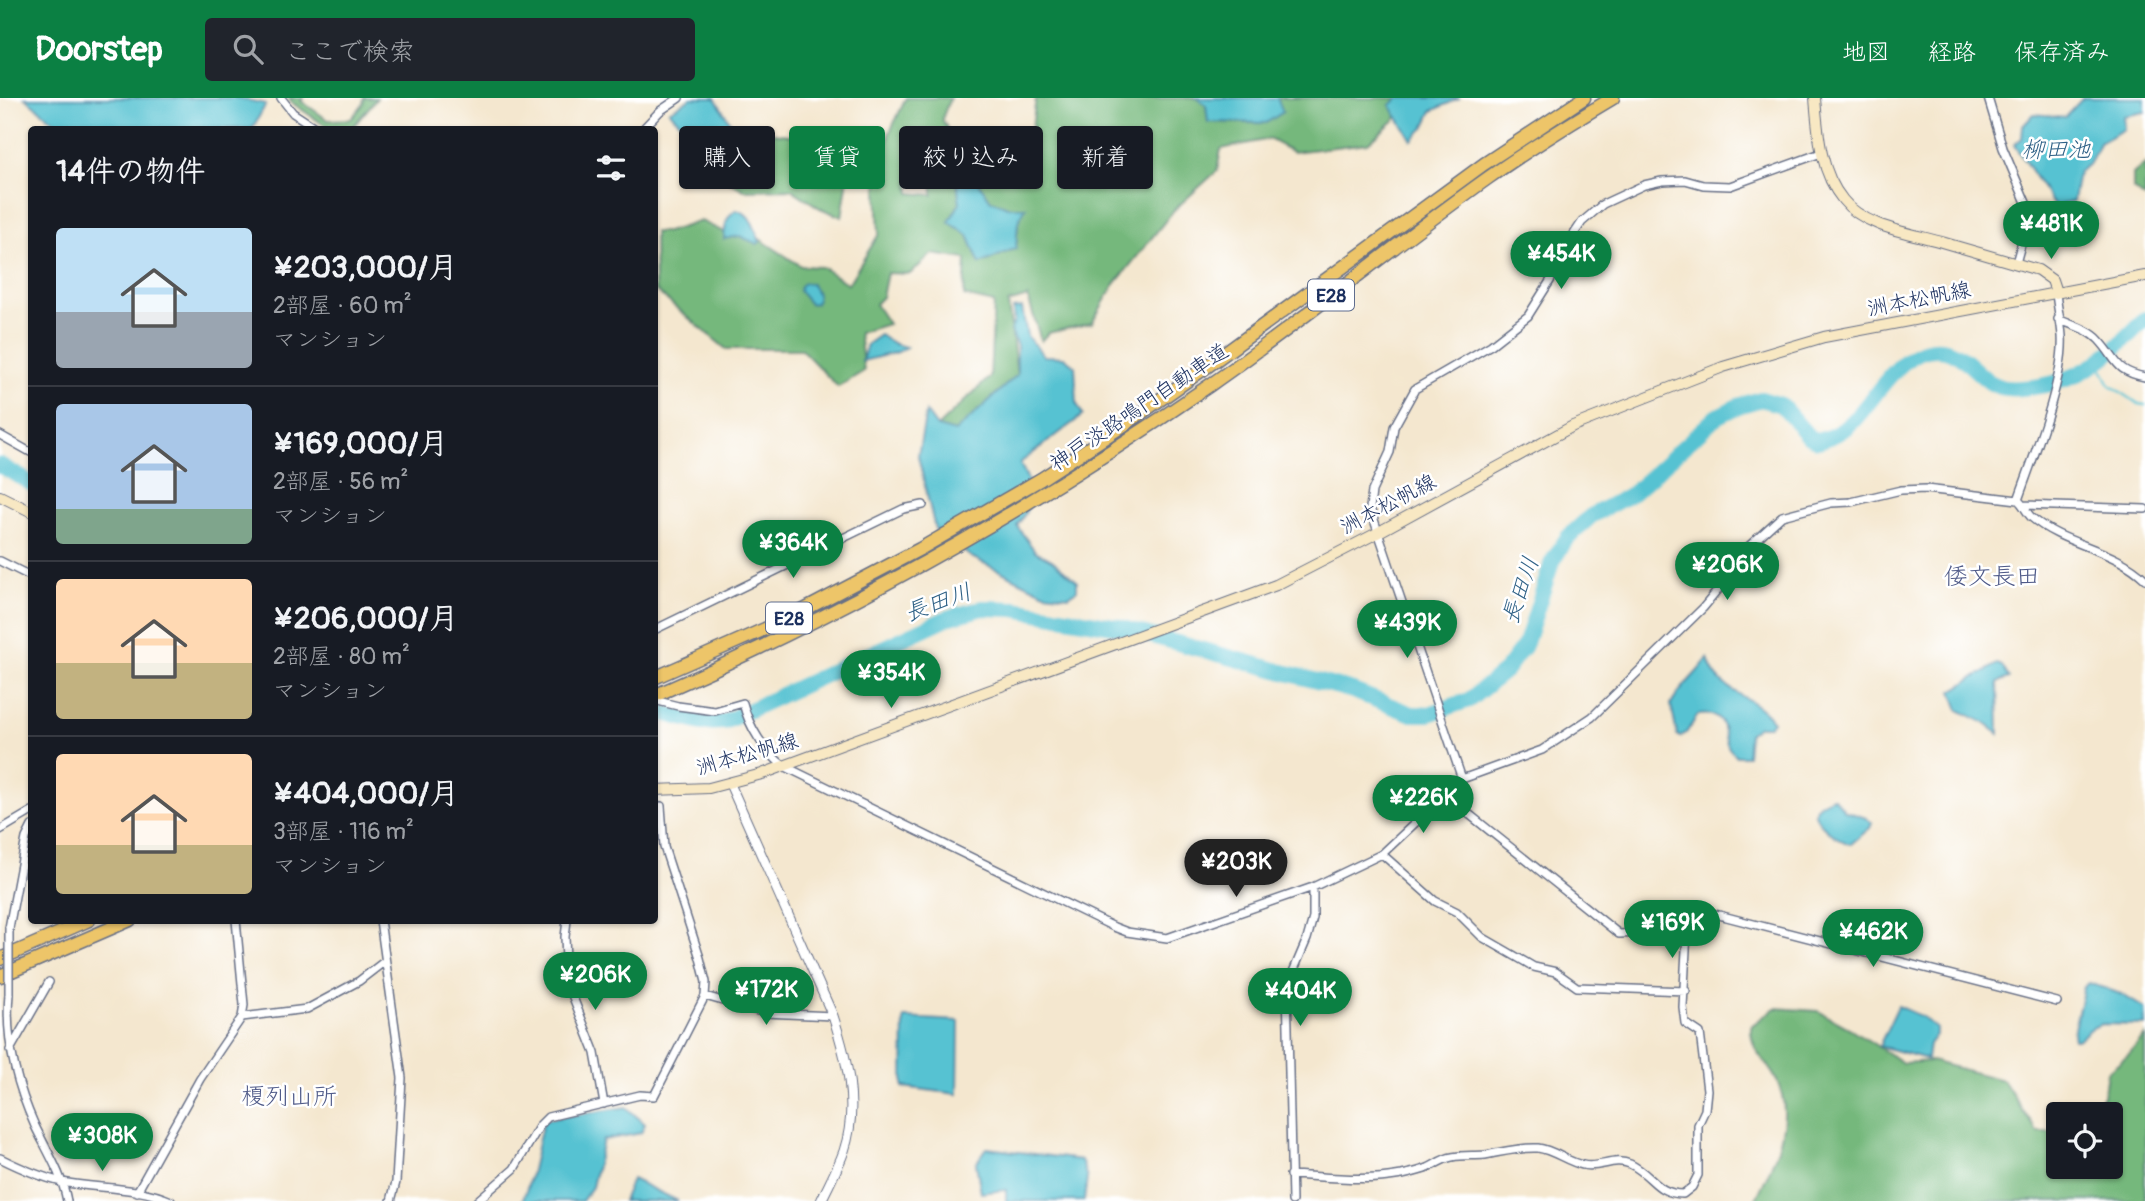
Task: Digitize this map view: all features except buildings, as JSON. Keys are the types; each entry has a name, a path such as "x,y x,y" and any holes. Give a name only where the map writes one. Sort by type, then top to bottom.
{"highway":[{"name":"神戸淡路鳴門自動車道","path":"658,676 783,621 920,550 1041,479 1175,390 1484,164 1584,98"},
{"name":"神戸淡路鳴門自動車道","path":"658,696 787,635 926,562 1048,491 1212,383 1490,177 1613,98"},
{"path":"0,959 80,924"},
{"path":"0,976 121,924"}],"main road":[{"path":"1815,98 1821,153 1842,200 1855,212 1895,228 2038,270 2052,280 2056,292"},
{"name":"洲本松帆線","path":"658,790 690,790 730,784 1276,585 1573,426 1723,367 1824,337 2145,276"},
{"path":"0,496 28,510"}],"street":[{"path":"281,98 293,113 313,126"},
{"path":"646,126 660,111 679,98"},
{"path":"1988,98 2003,148 2030,212 2016,263"},
{"path":"1462,779 1370,508 1372,491 1390,452 1394,427 1415,389 1491,345 1528,316 1582,222 1603,204 1632,190 1662,181 1685,180 1730,186 1821,153"},
{"path":"2056,292 2062,336 2059,363 2021,502 2029,515 2038,521 2084,546 2112,555 2132,566 2145,579"},
{"path":"2058,319 2100,341 2114,362 2124,371 2145,377"},
{"path":"0,435 28,451"},
{"path":"658,699 678,706 715,710 743,703 748,721 773,758 784,765 1127,932 1167,938 1313,887 1382,854 1462,779 1542,750 1592,717 1703,608 1728,578 1749,546 1782,516 1831,503 1851,502 1901,490 1926,489 2021,502 2145,509"},
{"path":"658,628 903,509 923,505"},
{"path":"0,561 28,575"},
{"path":"730,784 832,1016 844,1051 850,1079 849,1125 844,1150 821,1201"},
{"path":"1445,795 1619,934 1687,931 1711,913 2057,1002"},
{"path":"477,1201 514,1169 544,1120 639,1094 654,1096 705,996 706,982 700,958 664,847 661,806"},
{"path":"0,830 28,813"},
{"path":"28,834 9,928 9,1051 33,1122 63,1182 67,1201"},
{"path":"1382,854 1435,901 1457,912 1482,937 1534,967 1556,972 1577,986 1686,990"},
{"path":"1292,1201 1287,986 1313,918 1313,887"},
{"path":"136,1192 200,1079 242,1017 244,1005 236,924"},
{"path":"380,924 402,1078 396,1182 391,1201"},
{"path":"567,924 565,937 567,982 595,1054 604,1104"},
{"path":"1290,1175 1345,1180 1377,1179 1428,1168 1450,1157 1539,1148 1582,1165 1616,1161 1629,1164 1657,1182 1662,1191 1683,1194 1692,1186 1698,1175 1698,1125 1707,1090 1700,1033 1685,1023 1683,1007 1686,990 1687,931"},
{"path":"242,1017 307,1009 359,981 385,961"},
{"path":"9,1051 48,982"},
{"path":"705,996 765,1013 832,1016"},
{"path":"0,1158 26,1171 63,1182 136,1192 171,1201"}],"green space":[{"path":"289,98 303,98 301,101 328,120 351,119 363,104 364,98 377,98 354,126 326,126"},
{"path":"906,98 950,98 942,119 946,126 899,126 899,189 933,195 933,189 958,189 960,203 949,222 968,235 980,264 1016,248 1018,222 1007,207 991,200 983,189 1043,189 1043,126 1032,126 1036,98 1197,98 1206,105 1208,122 1265,123 1282,112 1277,98 1402,98 1390,105 1398,117 1368,143 1293,152 1269,139 1221,149 1217,171 1174,210 1112,288 1092,323 1048,333 1041,341 1028,297 1008,303 1017,375 955,432 937,427 990,377 994,303 964,296 966,259 932,254 910,274 887,273 882,297 875,304 888,324 859,333 864,371 838,387 801,349 726,349 658,292 658,232 667,232 701,221 730,235 752,234 801,266 822,267 848,284 879,234 877,189 885,189 885,152 889,134"},
{"path":"775,133 789,135 791,189 744,190 775,189"},
{"path":"2145,164 2145,198 2133,189 2133,174"},
{"path":"791,189 846,189 842,217 820,208"},
{"path":"1775,1008 1818,1011 1903,1063 1931,1061 2003,1080 2037,1132 2046,1132 2046,1179 2123,1179 2123,1102 2100,1102 2104,1093 2107,1072 2129,1054 2145,1035 2145,1201 1755,1201 1781,1138 1784,1105 1773,1074 1755,1047 1751,1026"}],"water":[{"path":"25,98 237,98 266,104 254,126 60,126"},
{"path":"691,98 715,98 732,126 684,126 669,111"},
{"path":"1197,98 1277,98 1283,112 1266,123 1208,122 1206,105"},
{"path":"1399,98 1460,98 1432,111 1424,128 1412,140 1390,105"},
{"name":"柳田池","path":"2083,98 2145,98 2145,112 2123,116 2124,129 2099,143 2090,163 2078,172 2073,201 2055,207 2014,145 2022,138 2023,126 2034,114 2065,117"},
{"path":"958,189 983,189 991,200 1007,207 1026,207 1018,222 1016,248 980,264 968,235 949,222 960,203"},
{"path":"736,210 749,218 760,242 757,244 740,236 724,239 725,226"},
{"path":"804,283 811,284 814,288 816,303 810,304 799,291"},
{"path":"1022,308 1027,336 1044,356 1064,357 1075,366 1077,404 1083,415 1020,463 1029,482 1031,495 1028,508 1017,526 1035,551 1052,560 1077,581 1077,590 1069,596 1045,593 971,557 935,529 918,456 926,412 937,427 955,432 1017,375 1017,346 1011,330 1014,321 1013,309"},
{"path":"880,335 906,347 898,352 862,361 867,344"},
{"path":"1708,658 1720,680 1756,705 1773,721 1769,726 1759,726 1749,733 1747,756 1737,756 1730,749 1722,724 1715,716 1698,715 1686,733 1680,737 1677,735 1671,704"},
{"path":"1997,664 2002,666 2009,678 1998,682 1999,734 1959,710 1952,691"},
{"path":"1833,797 1845,811 1866,818 1872,823 1870,828 1851,844 1829,831 1816,816 1818,806"},
{"path":"2089,983 2121,994 2144,1008 2145,1025 2101,1024 2079,1039 2074,1039 2073,1033 2084,987"},
{"path":"1898,1006 1923,1017 1936,1028 1936,1035 1929,1044 1927,1059 1879,1046"},
{"path":"904,1018 959,1021 958,1094 903,1087"},
{"path":"626,1107 645,1124 641,1133 603,1140 592,1187 582,1201 522,1201 544,1120"},
{"path":"987,1148 1081,1160 1087,1178 1084,1201 1006,1201 1006,1190 981,1193 976,1163"},
{"path":"632,1179 678,1201 623,1201"}],"waterway":[{"name":"長田川","path":"658,712 702,723 724,722 947,618 983,608 1014,609 1119,627 1353,691 1412,714 1429,714 1469,700 1506,670 1526,643 1552,562 1567,538 1591,516 1633,493 1716,417 1761,399 1781,405 1809,437 1818,441 1847,426 1895,371 1916,354 1927,350 1947,350 1998,386 2042,386 2091,367 2118,346 2145,319"},
{"path":"2099,362 2110,385 2139,404 2145,405"},
{"name":"長田川","path":"0,465 28,482"}],"district":[{"name":"倭文長田","path":"1992,576"},
{"name":"榎列山所","path":"289,1096"}]}
